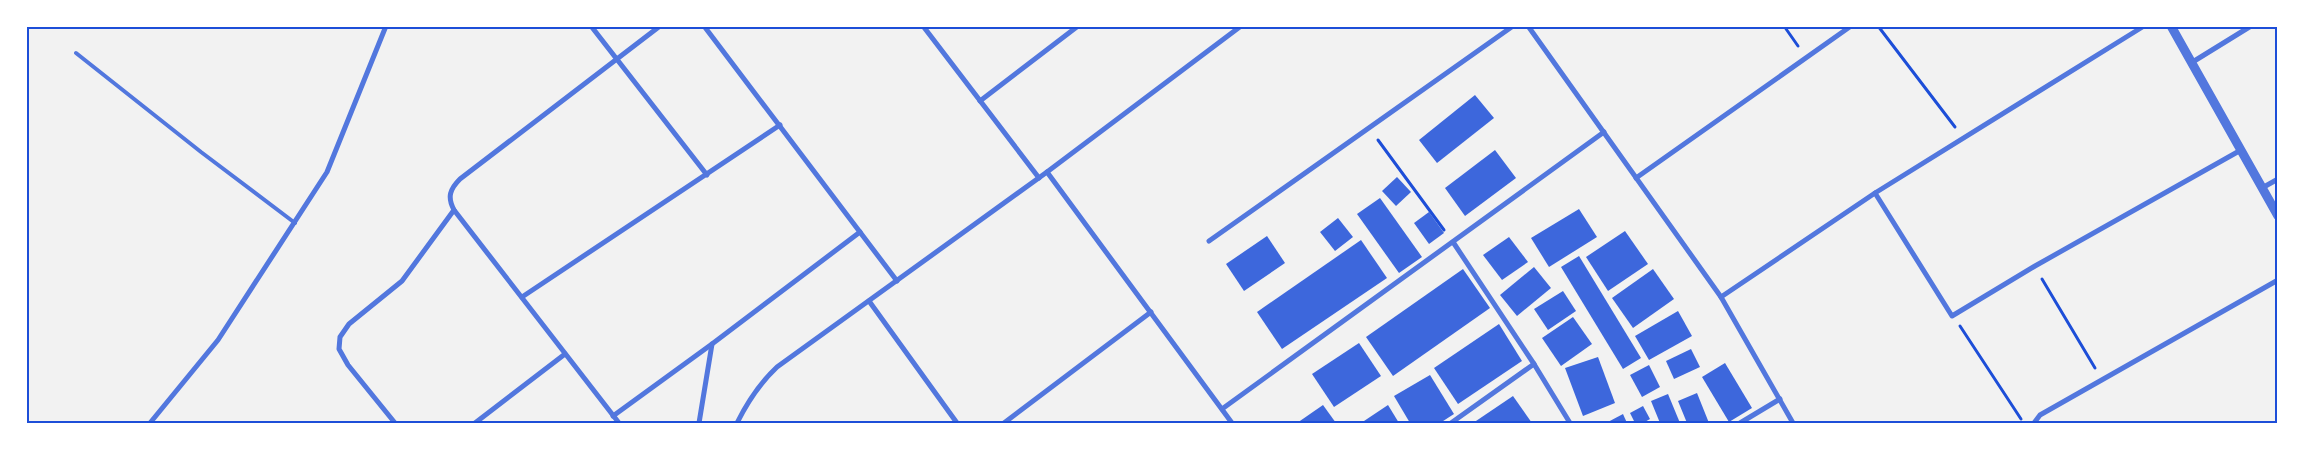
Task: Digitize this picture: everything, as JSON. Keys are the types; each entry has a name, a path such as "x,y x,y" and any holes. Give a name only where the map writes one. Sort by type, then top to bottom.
{"street":[{"path":"150,423 218,340 327,172 386,26"},
{"path":"591,26 707,175"},
{"path":"619,423 454,210 449,201 450,193 460,179 660,26"},
{"path":"704,26 897,281"},
{"path":"923,26 1038,178"},
{"path":"980,101 1078,26"},
{"path":"737,423 761,382 777,367 1047,172 1241,26"},
{"path":"1209,241 1513,26"},
{"path":"1528,26 1721,296 1793,423"},
{"path":"1636,178 1851,26"},
{"path":"1721,296 1875,192 2144,26"},
{"path":"2171,26 2278,216"},
{"path":"2191,63 2251,26"},
{"path":"522,297 780,125"},
{"path":"1222,409 1604,132"},
{"path":"1875,192 1952,316 2035,266 2241,150"},
{"path":"1047,172 1232,423"},
{"path":"2262,188 2278,180"},
{"path":"395,423 348,365 339,349 340,337 349,324 402,281 454,210"},
{"path":"613,416 860,232"},
{"path":"1453,242 1534,364 1570,423"},
{"path":"2034,423 2040,415 2278,280"},
{"path":"868,302 957,423"},
{"path":"1004,423 1151,312"},
{"path":"699,423 712,344"},
{"path":"476,423 565,354"},
{"path":"1451,423 1534,364"},
{"path":"1740,423 1780,399"}],"lane":[{"path":"76,52 201,152 295,222"}],"path":[{"path":"1784,26 1807,58"},
{"path":"1878,26 1962,137"},
{"path":"1369,128 1453,242"},
{"path":"2035,266 2101,380"},
{"path":"1952,316 2023,423"}],"building":[{"path":"1475,95 1494,118 1437,163 1419,140"},
{"path":"1495,150 1516,178 1465,216 1445,188"},
{"path":"1397,177 1411,192 1396,206 1382,191"},
{"path":"1380,198 1422,257 1399,273 1357,214"},
{"path":"1579,209 1597,237 1549,267 1531,238"},
{"path":"1429,212 1444,233 1429,244 1414,223"},
{"path":"1338,218 1353,237 1335,251 1320,232"},
{"path":"1625,231 1648,264 1608,291 1586,257"},
{"path":"1267,236 1285,263 1244,291 1226,264"},
{"path":"1509,237 1528,262 1502,280 1483,255"},
{"path":"1361,240 1387,278 1282,349 1257,312"},
{"path":"1579,256 1641,358 1623,369 1561,267"},
{"path":"1534,267 1551,288 1517,316 1500,295"},
{"path":"1463,269 1490,308 1393,376 1366,337"},
{"path":"1653,269 1674,299 1633,328 1612,298"},
{"path":"1563,291 1576,311 1548,330 1534,309"},
{"path":"1678,311 1692,336 1649,360 1635,336"},
{"path":"1573,317 1592,344 1561,366 1542,338"},
{"path":"1499,324 1522,361 1458,404 1434,368"},
{"path":"1359,343 1381,376 1334,407 1312,374"},
{"path":"1691,349 1700,367 1674,379 1666,361"},
{"path":"1598,357 1615,403 1583,416 1565,368"},
{"path":"1725,363 1752,408 1729,422 1702,377"},
{"path":"1649,365 1660,387 1642,397 1630,375"},
{"path":"1430,375 1454,414 1440,423 1410,423 1394,396"},
{"path":"1697,393 1709,423 1687,423 1678,401"},
{"path":"1668,394 1680,423 1660,423 1651,401"},
{"path":"1513,396 1532,423 1473,423"},
{"path":"1323,405 1336,423 1297,423"},
{"path":"1388,405 1399,423 1361,423"},
{"path":"1643,406 1650,419 1643,423 1635,423 1630,413"},
{"path":"1623,414 1627,423 1606,423"}]}
